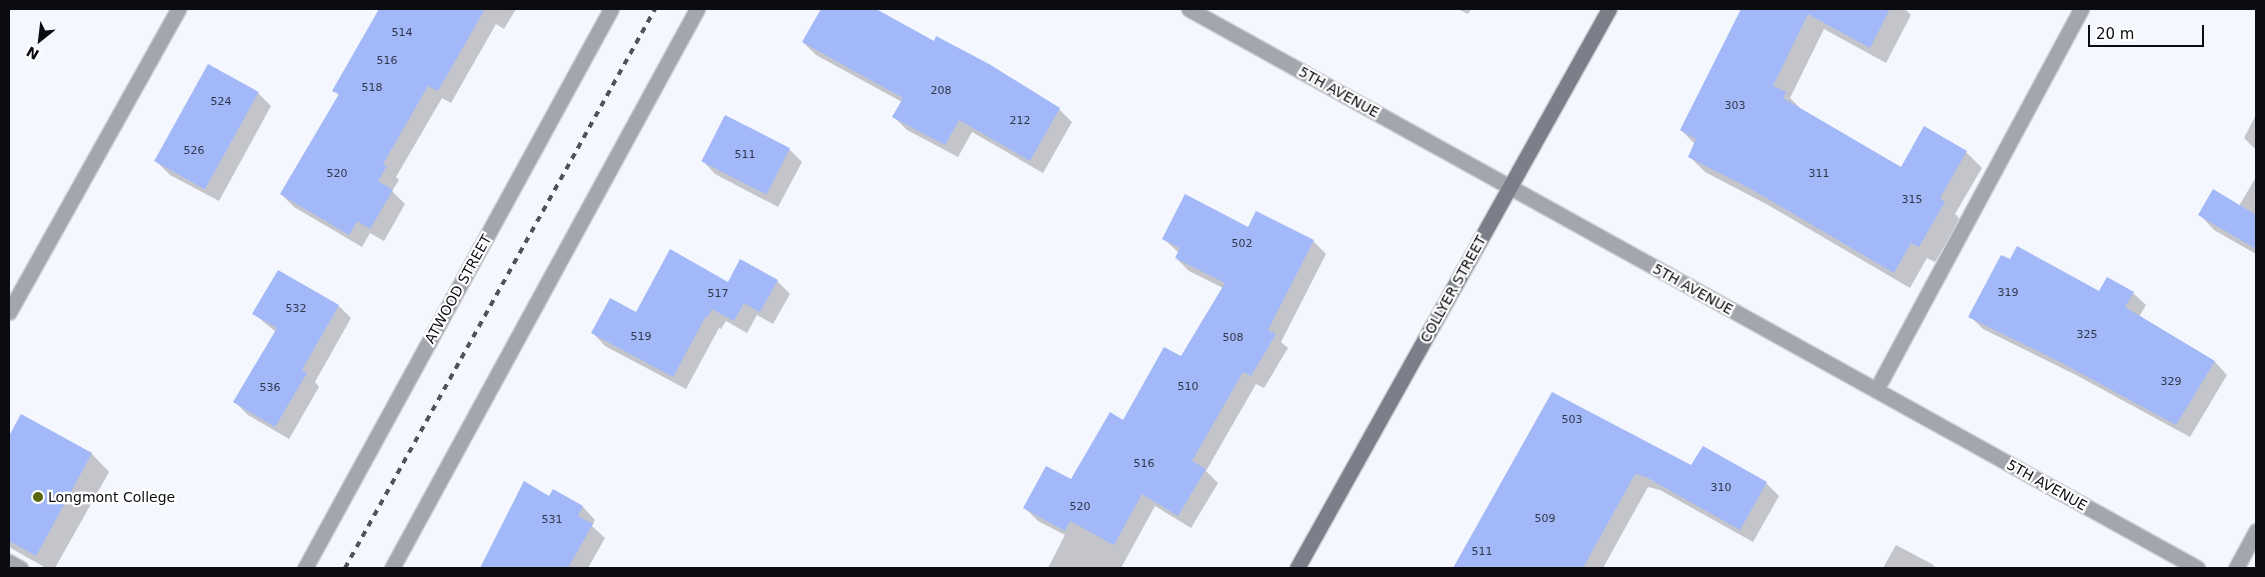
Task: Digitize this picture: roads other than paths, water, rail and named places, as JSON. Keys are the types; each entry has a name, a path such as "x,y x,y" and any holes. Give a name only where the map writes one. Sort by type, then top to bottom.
{"street":[{"path":"9,312 178,9"},
{"name":"ATWOOD STREET","path":"305,568 611,9"},
{"path":"392,568 697,9"},
{"name":"5TH AVENUE","path":"1189,9 2197,568"},
{"name":"COLLYER STREET","path":"1297,568 1609,9"},
{"path":"1876,390 2081,9"},
{"path":"2236,568 2256,531"},
{"path":"9,562 20,568"}],"railway":[{"path":"345,568 655,9"}],"place":[{"name":"Longmont College","path":"38,497"}]}
